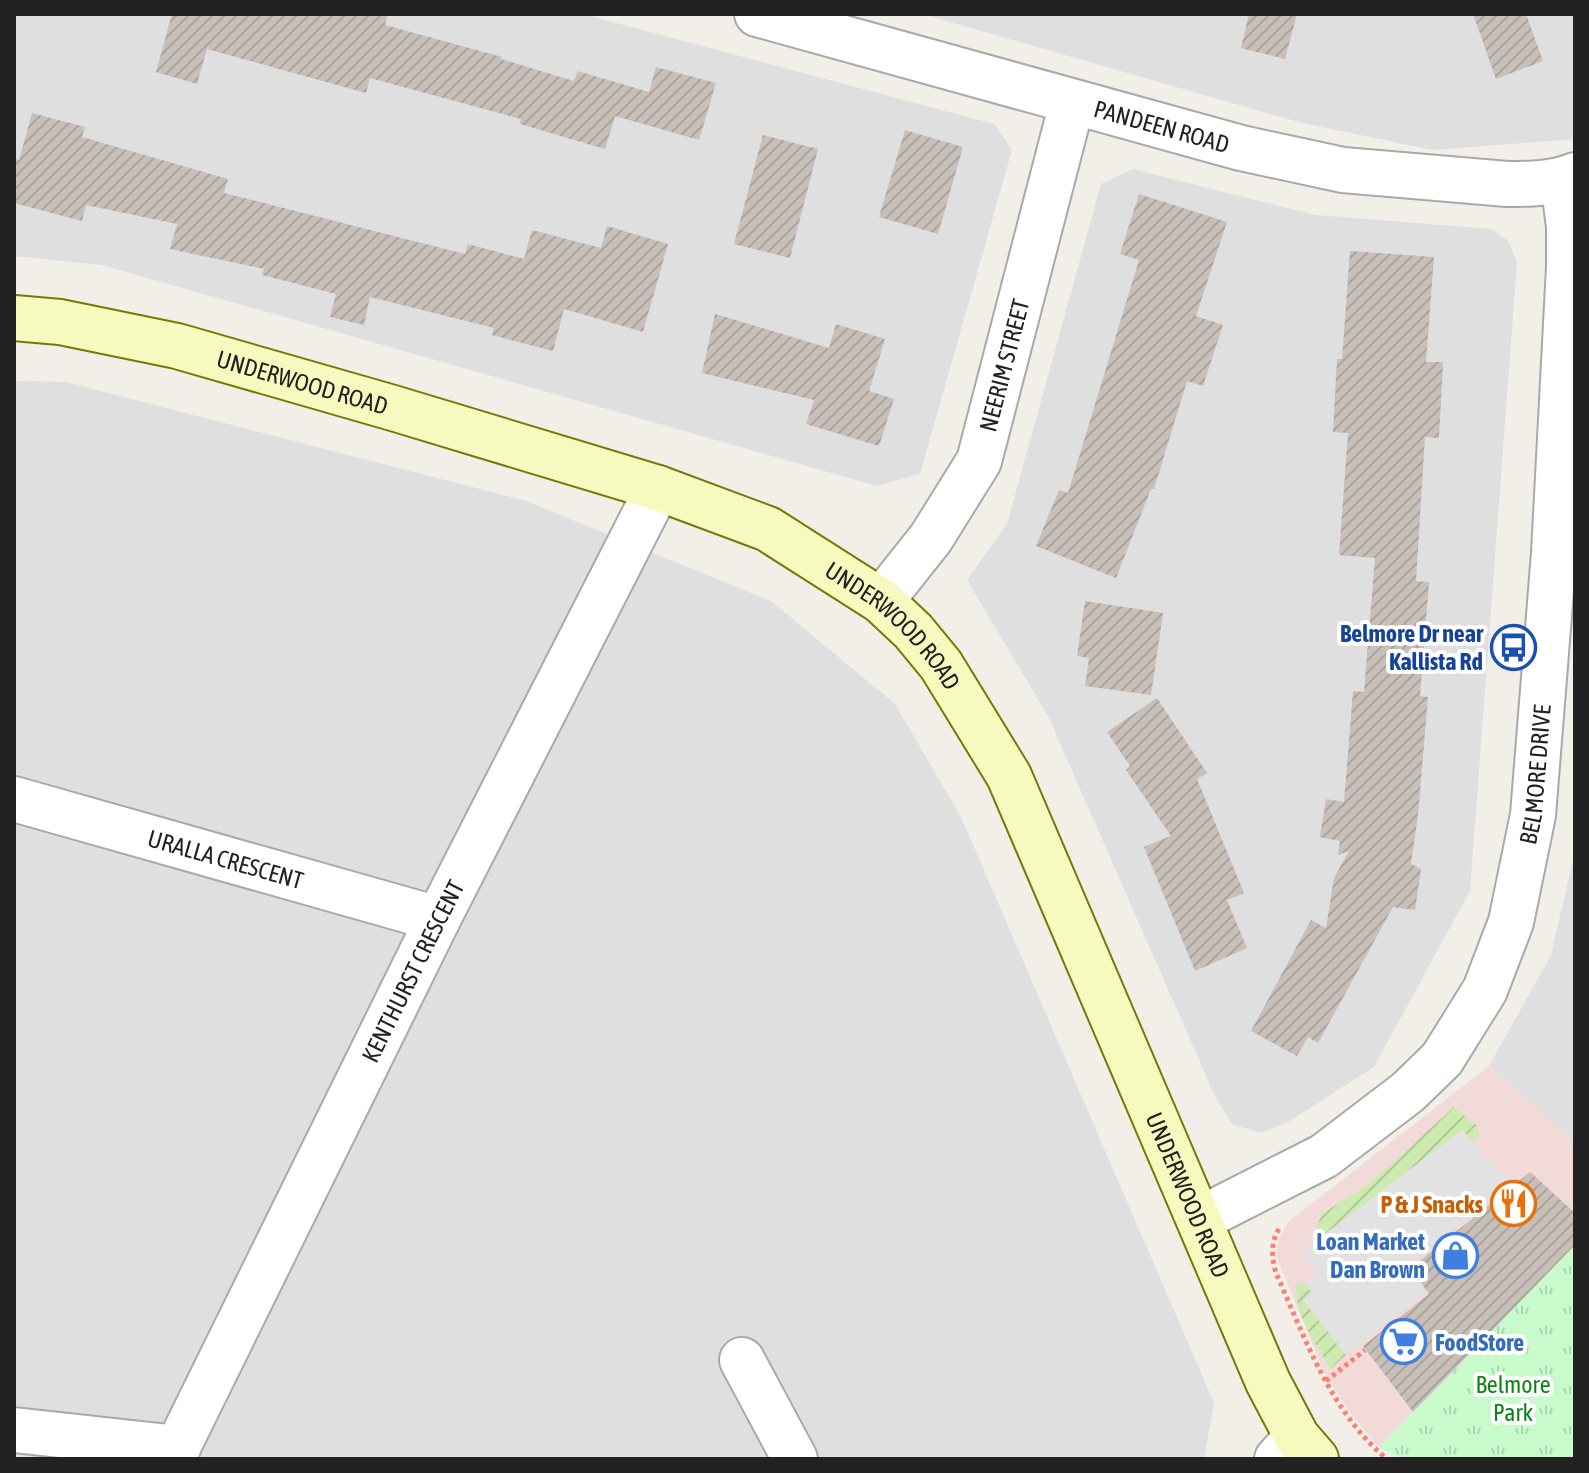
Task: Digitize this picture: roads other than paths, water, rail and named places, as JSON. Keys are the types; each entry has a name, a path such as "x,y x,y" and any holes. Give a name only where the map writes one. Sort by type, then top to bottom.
{"street":[{"name":"PANDEEN ROAD","path":"757,14 1241,148 1343,170 1507,184 1533,184 1569,178"},
{"name":"NEERIM STREET","path":"881,601 931,538 979,461 1072,103"},
{"name":"BELMORE DRIVE","path":"1200,1219 1324,1156 1408,1092 1442,1059 1485,990 1511,922 1533,815 1564,554 1569,178"},
{"name":"UNDERWOOD ROAD","path":"14,318 60,322 177,346 658,488 768,529 881,601 913,631 941,665 1009,776 1297,1452"},
{"name":"KENTHURST CRESCENT","path":"175,1453 438,919 658,488"},
{"name":"URALLA CRESCENT","path":"14,799 438,919"},
{"path":"742,1360 795,1459"},
{"path":"14,1430 175,1453"}],"place":[{"name":"Belmore Dr near Kallista Rd","path":"1514,647"},
{"name":"P & J Snacks","path":"1514,1204"},
{"name":"Loan Market Dan Brown","path":"1456,1255"},
{"name":"FoodStore","path":"1404,1342"}],"park label":[{"name":"Belmore Park","path":"1513,1398"}]}
